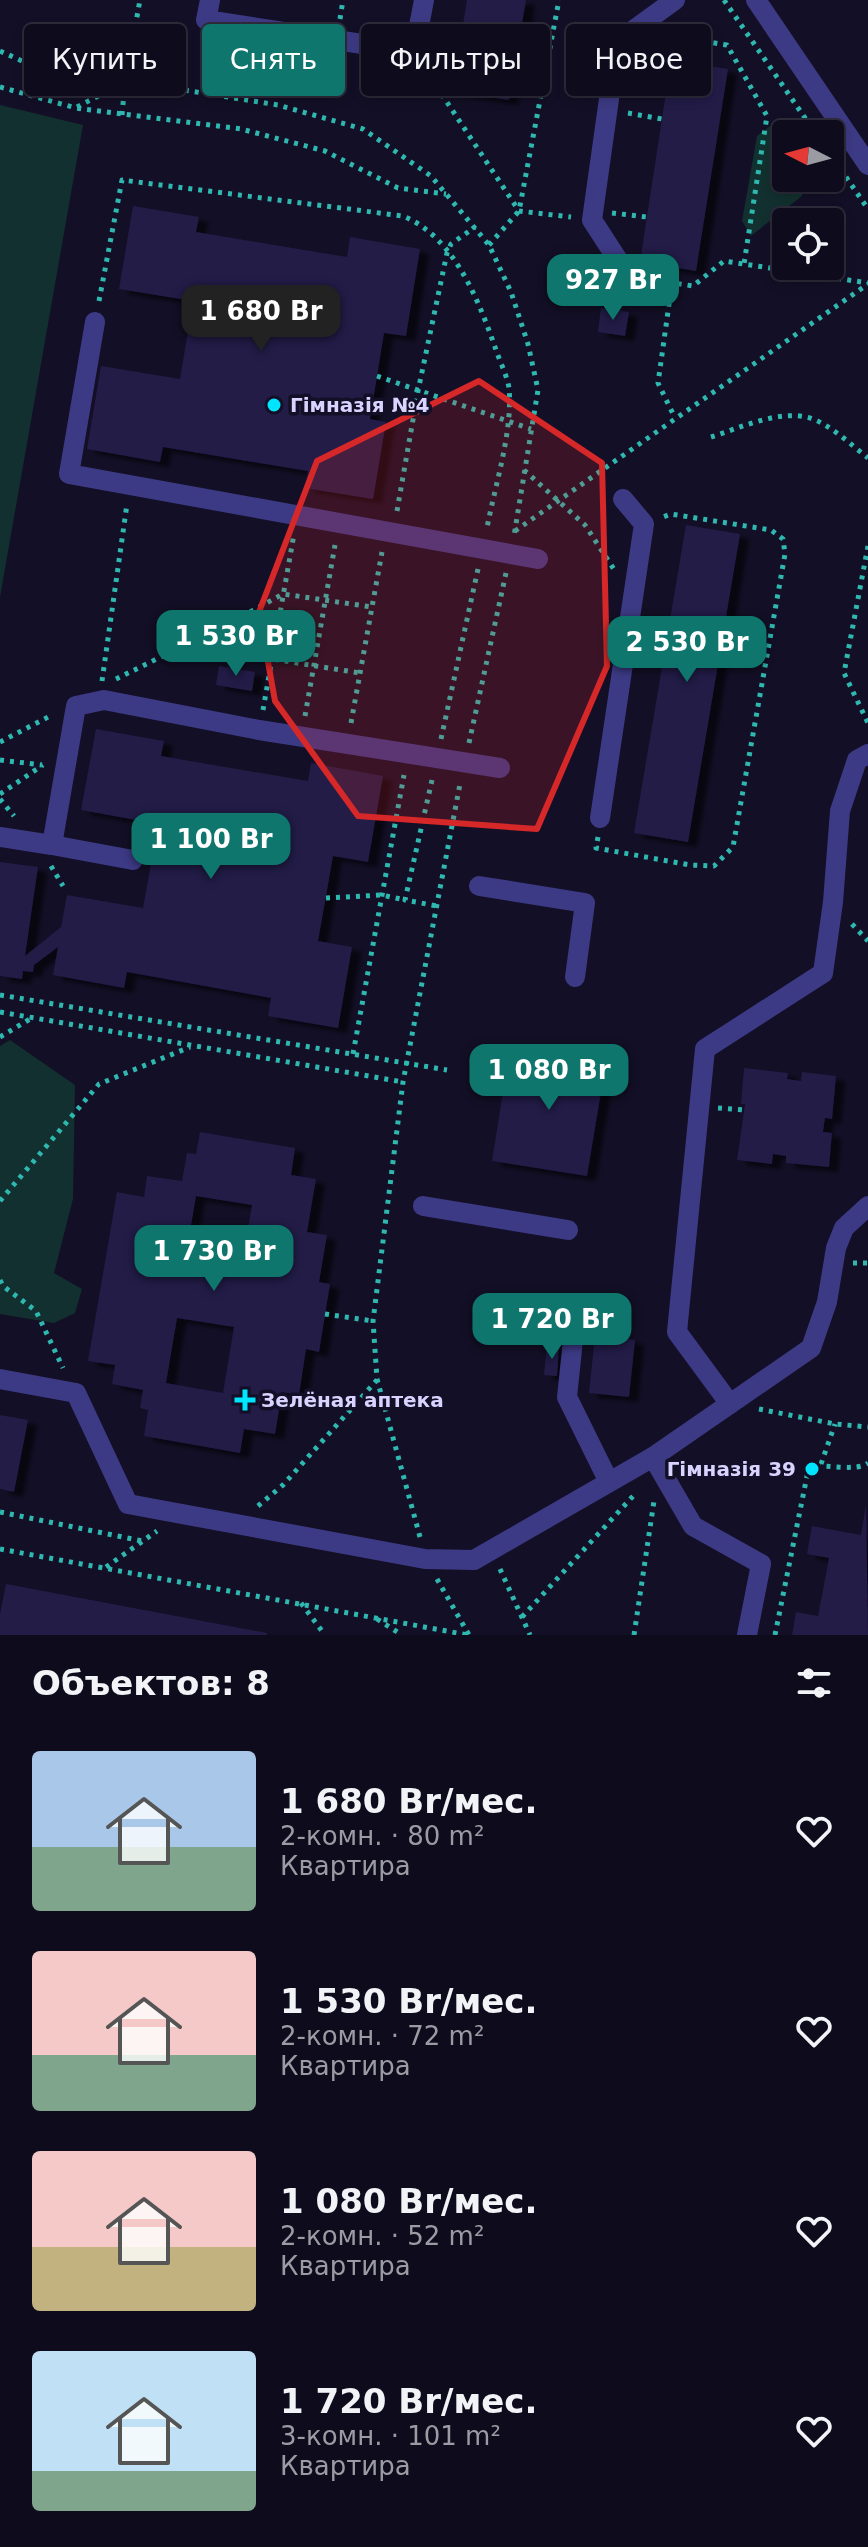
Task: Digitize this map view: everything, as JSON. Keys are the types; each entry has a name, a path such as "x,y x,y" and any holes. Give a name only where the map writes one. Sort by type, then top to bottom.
{"lane":[{"path":"210,0 206,20 361,44"},
{"path":"419,24 424,0"},
{"path":"642,24 675,0"},
{"path":"756,0 868,165"},
{"path":"610,96 592,220 627,274"},
{"path":"95,322 69,474 538,559"},
{"path":"600,818 644,524 623,499"},
{"path":"52,845 76,706 104,700 259,730 500,768"},
{"path":"730,1404 677,1332 705,1049 823,973 833,902 840,811 857,760 868,754"},
{"path":"0,837 133,860"},
{"path":"479,886 585,903 575,977"},
{"path":"423,1206 568,1230"},
{"path":"0,1379 76,1393 128,1504 425,1559 474,1560 609,1482 656,1462 730,1404 811,1348 827,1302 836,1248 844,1228 868,1206"},
{"path":"573,1340 567,1397 609,1482"},
{"path":"656,1462 693,1526 761,1564 747,1635"}],"path":[{"path":"135,24 140,0"},
{"path":"489,245 519,211 559,0"},
{"path":"724,0 806,120"},
{"path":"711,43 727,45 767,116 744,264"},
{"path":"0,51 24,62"},
{"path":"0,87 76,108 241,129 325,151 398,188 447,194"},
{"path":"186,91 278,105 363,129 431,176 489,245 511,292 538,390 515,532 868,284"},
{"path":"76,108 99,96"},
{"path":"122,115 124,96"},
{"path":"443,96 519,211 565,217"},
{"path":"608,109 662,119"},
{"path":"845,176 868,209"},
{"path":"95,322 122,180 403,216 421,223 475,291 509,386 508,421 483,550 405,900"},
{"path":"594,210 647,217"},
{"path":"348,744 372,607 447,253 451,244 475,227"},
{"path":"627,274 693,286 724,261 868,284"},
{"path":"672,283 658,383 675,418"},
{"path":"377,376 531,429"},
{"path":"711,437 775,417 796,416 828,427 868,458"},
{"path":"524,470 585,525 633,598"},
{"path":"130,485 102,686 283,594 372,607"},
{"path":"600,818 596,848 690,865 714,866 733,847 785,554 783,539 771,530 671,514 644,524"},
{"path":"259,730 297,516"},
{"path":"302,737 338,524"},
{"path":"868,546 844,673 868,723"},
{"path":"469,1635 425,1559 377,1379 373,1321 403,1082 465,762 510,555"},
{"path":"226,625 272,659 360,673"},
{"path":"0,742 76,706"},
{"path":"353,1054 408,753"},
{"path":"0,760 64,767"},
{"path":"0,794 42,765"},
{"path":"326,898 382,895 437,906"},
{"path":"0,995 447,1070"},
{"path":"0,1012 403,1082"},
{"path":"0,1037 31,1018"},
{"path":"0,1201 99,1084 190,1046"},
{"path":"0,1280 3,1286 36,1311 76,1393"},
{"path":"325,1314 373,1321"},
{"path":"236,1524 283,1485 377,1379"},
{"path":"730,1404 835,1424 868,1427"},
{"path":"821,1464 835,1424"},
{"path":"522,1617 656,1462"},
{"path":"634,1635 656,1462"},
{"path":"775,1635 809,1466 821,1464 862,1468 868,1463"},
{"path":"0,1512 142,1541"},
{"path":"105,1567 184,1514"},
{"path":"1,1549 469,1635"},
{"path":"491,1550 530,1635"},
{"path":"300,1602 325,1635"},
{"path":"373,1616 402,1635"}],"highlighted area":[{"path":"479,381 602,463 607,666 537,829 358,816 275,701 259,612 317,461"}],"green space":[{"path":"0,105 83,125 0,597"},
{"path":"770,126 772,129 772,192 802,192 802,196 787,208 772,208 772,220 751,236 742,221 757,136"},
{"path":"10,1040 75,1085 73,1199 54,1273 82,1289 75,1313 54,1323 0,1314 0,1046"}],"building":[{"path":"467,0 526,0 522,24 463,24"},
{"path":"711,66 728,69 696,271 640,262 665,96 711,96"},
{"path":"484,96 510,96 509,100"},
{"path":"133,206 199,217 196,232 347,257 350,237 420,249 406,336 384,333 370,419 386,422 373,499 305,488 308,471 163,447 160,462 87,449 101,366 180,379 193,301 119,289"},
{"path":"601,308 629,312 625,336 598,332"},
{"path":"686,525 740,534 688,842 634,833"},
{"path":"219,666 255,672 252,691 216,685"},
{"path":"96,729 164,741 161,756 308,781 311,763 383,776 368,862 333,856 318,941 352,947 338,1028 268,1016 271,998 127,972 124,988 53,975 58,947 34,965 33,972 23,971 22,979 0,976 0,862 38,867 25,956 61,927 67,895 143,908 158,824 81,810"},
{"path":"527,1049 606,1062 587,1176 492,1161 508,1060"},
{"path":"744,1068 788,1073 787,1079 801,1081 802,1072 836,1076 832,1119 825,1118 823,1132 832,1133 829,1167 786,1163 786,1156 773,1154 772,1164 737,1160 745,1104 741,1104"},
{"path":"200,1132 295,1148 291,1175 316,1179 307,1232 327,1235 319,1282 330,1284 319,1352 306,1349 299,1395 282,1392 275,1434 244,1429 240,1453 144,1436 148,1410 140,1408 143,1390 112,1384 115,1365 88,1361 117,1192 144,1197 147,1176 182,1181 187,1153 196,1154","holes":["196,1196 252,1205 240,1275 184,1266","177,1318 234,1327 223,1393 166,1383"]},
{"path":"595,1335 635,1340 629,1397 589,1393"},
{"path":"547,1345 559,1346 557,1376 544,1375"},
{"path":"0,1415 28,1420 14,1492 0,1489"},
{"path":"866,1505 868,1635 792,1635 796,1612 818,1616 829,1558 807,1554 812,1526 861,1535"},
{"path":"6,1584 267,1635 0,1635 0,1614"}],"place":[{"name":"Гімназія №4","path":"274,405"},
{"name":"Зелёная аптека","path":"245,1400"},
{"name":"Гімназія 39","path":"812,1469"}]}
